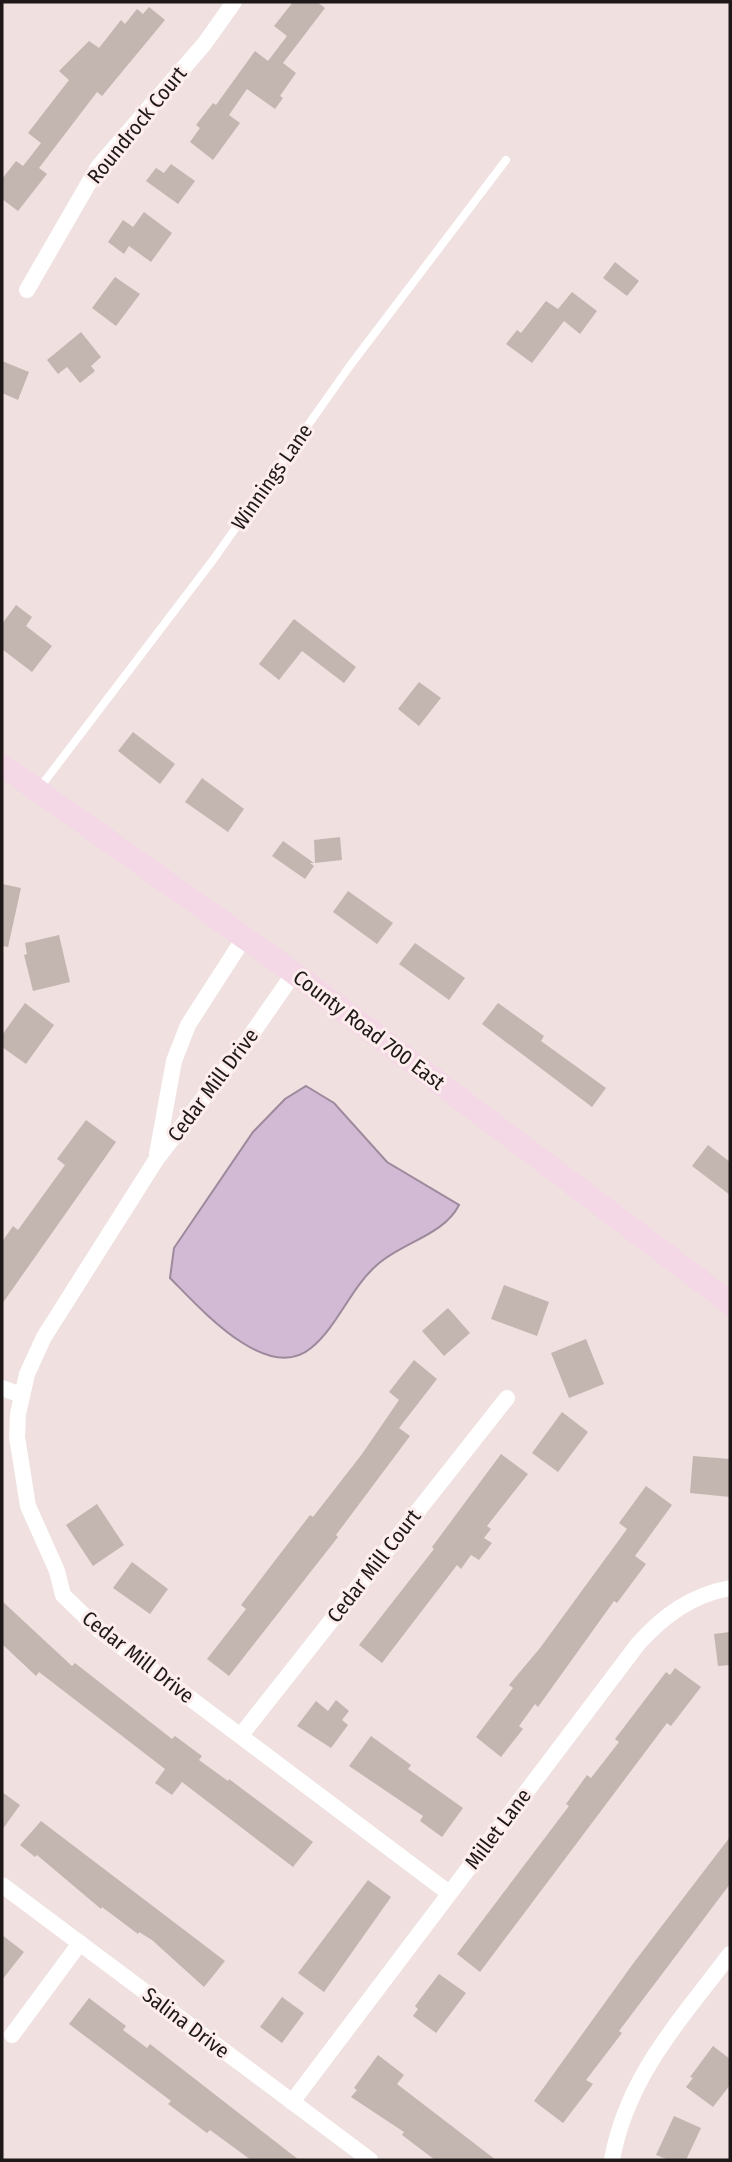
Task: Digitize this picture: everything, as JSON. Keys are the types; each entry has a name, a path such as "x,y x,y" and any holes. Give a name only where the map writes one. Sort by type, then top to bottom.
{"main road":[{"name":"County Road 700 East","path":"2,765 36,792 294,972 730,1303"}],"street":[{"name":"Roundrock Court","path":"27,290 98,167 205,43 234,2"},
{"path":"156,1160 174,1061 188,1025 244,938"},
{"name":"Cedar Mill Drive","path":"294,972 244,1045 156,1160 44,1337 21,1395 17,1437 22,1484 36,1529 57,1570 63,1595 97,1629 449,1893"},
{"path":"2,1388 21,1395"},
{"name":"Cedar Mill Court","path":"241,1735 507,1398"},
{"name":"Millet Lane","path":"292,2102 649,1632 667,1614 689,1602 730,1588"},
{"name":"Salina Drive","path":"2,1885 370,2160"},
{"path":"12,2035 80,1943"},
{"path":"612,2160 625,2107 642,2074 730,1954"}],"lane":[{"name":"Winnings Lane","path":"36,792 213,560 349,367 506,160"}],"shaded area":[{"path":"306,1086 334,1103 387,1162 459,1205 444,1224 388,1256 368,1273 329,1329 311,1348 293,1357 274,1357 235,1338 170,1278 174,1248 253,1132 285,1099"}],"building":[{"path":"293,2 317,2 325,8 283,63 296,73 280,96 283,98 275,109 247,89 229,115 240,123 213,160 190,142 200,128 196,125 213,103 216,105 255,51 268,61 287,36 274,26"},
{"path":"149,7 165,20 102,96 97,92 39,168 47,174 18,211 2,199 2,179 16,161 23,166 41,143 28,133 69,80 59,71 89,41 99,48 121,20 125,24 137,9 143,14"},
{"path":"171,164 195,181 178,204 146,181 156,168 164,173"},
{"path":"144,212 172,233 151,262 129,246 124,254 108,242 123,220 133,227"},
{"path":"615,262 639,281 627,296 603,278"},
{"path":"115,277 140,294 116,326 92,308"},
{"path":"572,292 597,311 580,334 564,321 532,363 506,344 517,330 521,333 546,301 558,309"},
{"path":"81,332 101,357 91,366 95,371 80,383 67,367 58,374 47,360"},
{"path":"2,361 29,372 18,400 2,393"},
{"path":"16,605 32,617 26,626 52,646 32,672 2,649 2,624"},
{"path":"294,619 356,667 344,683 302,651 279,680 259,664"},
{"path":"419,682 441,698 419,726 398,709"},
{"path":"133,732 175,764 160,784 118,751"},
{"path":"202,778 244,809 228,832 185,802"},
{"path":"340,837 342,860 315,863 314,840"},
{"path":"283,841 314,863 310,863 314,866 305,879 272,856"},
{"path":"2,884 21,888 8,947 2,946"},
{"path":"348,891 393,923 377,944 333,912"},
{"path":"59,935 70,982 33,991 24,955 27,954 25,943"},
{"path":"415,943 465,978 449,1000 399,964"},
{"path":"25,1003 54,1025 26,1064 2,1047 2,1035"},
{"path":"498,1003 544,1036 541,1041 606,1088 592,1107 482,1024"},
{"path":"86,1120 116,1142 2,1304 2,1242 13,1226 18,1230 65,1165 57,1159"},
{"path":"708,1145 730,1162 730,1195 692,1166"},
{"path":"504,1285 549,1302 537,1336 491,1319"},
{"path":"448,1308 470,1333 444,1356 422,1331"},
{"path":"586,1339 604,1384 569,1398 551,1353"},
{"path":"414,1360 437,1379 399,1428 410,1436 336,1535 338,1537 229,1676 207,1659 246,1609 241,1605 310,1515 313,1517 362,1454 399,1400 389,1392"},
{"path":"562,1412 588,1432 558,1472 532,1453"},
{"path":"501,1454 528,1474 487,1526 491,1529 484,1538 492,1543 479,1560 471,1555 461,1569 457,1565 382,1663 359,1645 434,1549 432,1547"},
{"path":"693,1456 730,1459 730,1497 690,1493"},
{"path":"646,1486 672,1505 635,1556 646,1564 617,1603 614,1601 538,1707 535,1704 519,1726 523,1729 501,1757 476,1737 513,1688 509,1685 540,1648 627,1529 619,1523"},
{"path":"97,1504 124,1545 93,1566 66,1525"},
{"path":"132,1562 168,1589 150,1614 113,1588"},
{"path":"2,1601 72,1666 75,1663 172,1739 175,1736 202,1756 199,1760 313,1842 293,1867 182,1782 172,1795 155,1783 165,1769 39,1672 36,1676 2,1644"},
{"path":"730,1632 730,1665 718,1666 714,1634"},
{"path":"675,1668 701,1687 671,1726 667,1723 480,1972 457,1954 569,1806 566,1804 587,1775 591,1778 619,1742 615,1739 666,1672 670,1675"},
{"path":"336,1700 349,1711 342,1720 348,1725 331,1748 297,1726 316,1701 328,1711"},
{"path":"371,1736 411,1765 408,1769 463,1808 442,1837 420,1821 423,1816 349,1766"},
{"path":"2,1792 20,1805 2,1830"},
{"path":"41,1821 225,1961 204,1987 152,1940 139,1932 138,1934 102,1907 101,1909 37,1855 35,1857 20,1845"},
{"path":"730,1837 730,1884 619,2031 622,2033 586,2080 593,2084 563,2123 534,2101 635,1961"},
{"path":"368,1880 391,1897 324,1992 298,1973"},
{"path":"2,1935 24,1952 2,1980"},
{"path":"439,1974 466,1993 436,2033 413,2016 418,2009 415,2006"},
{"path":"282,1997 304,2013 282,2043 260,2027"},
{"path":"89,1998 126,2026 123,2030 147,2048 150,2044 299,2160 251,2160 210,2130 207,2133 168,2104 171,2101 69,2024"},
{"path":"713,2046 730,2059 730,2085 713,2107 686,2087 693,2078 690,2077"},
{"path":"378,2055 404,2075 397,2084 496,2160 435,2160 402,2135 404,2132 351,2097 357,2090 354,2088"},
{"path":"674,2116 701,2128 686,2160 669,2160 656,2155"}]}
